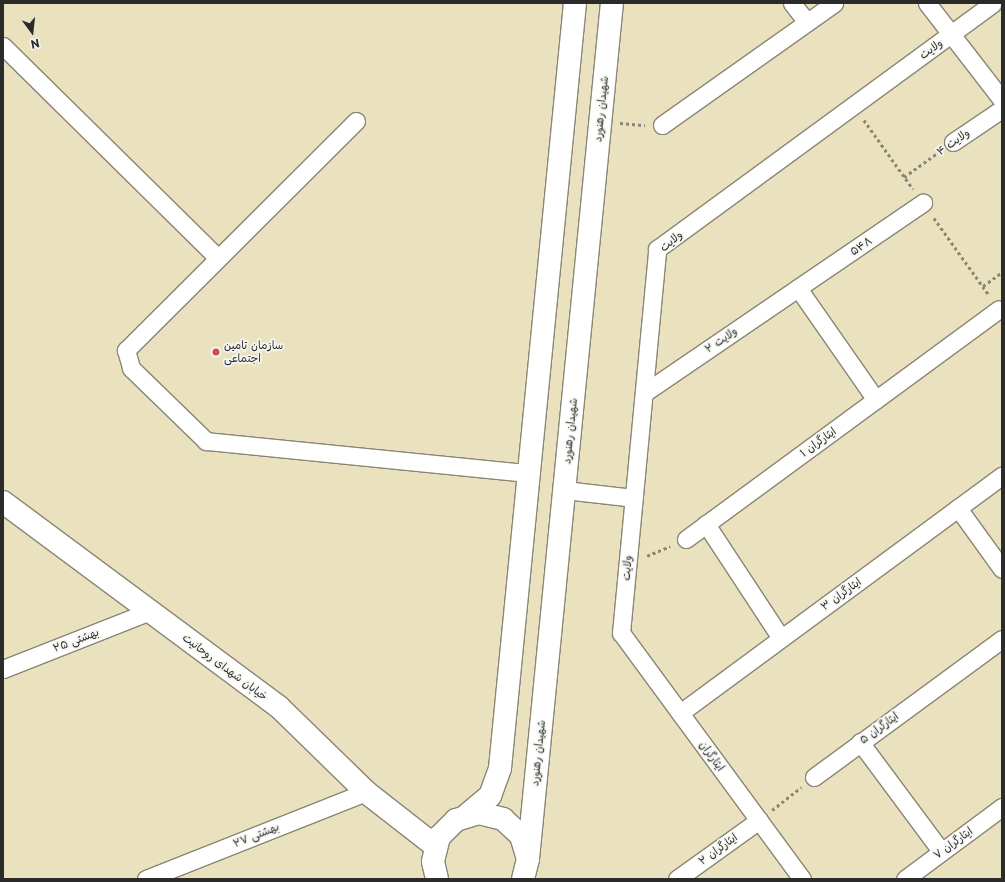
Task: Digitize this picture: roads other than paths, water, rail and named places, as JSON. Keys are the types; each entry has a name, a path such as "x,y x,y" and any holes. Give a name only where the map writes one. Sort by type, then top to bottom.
{"street":[{"path":"437,879 433,861 435,846 446,827 467,815 490,796 500,768 575,3"},
{"name":"شهیدان رهنورد","path":"526,872 612,3"},
{"path":"792,3 807,22"},
{"path":"662,125 834,3"},
{"path":"927,3 1002,100"},
{"name":"ولایت","path":"621,633 657,249 993,3"},
{"path":"3,46 216,257"},
{"name":"ولایت ۴","path":"952,142 1002,109"},
{"path":"356,121 216,257 126,350 131,368 206,441 529,473"},
{"name":"۵۴۸","path":"798,288 923,203"},
{"path":"798,288 876,400"},
{"name":"ولایت ۲","path":"644,393 798,288"},
{"name":"ایثارگران ۱","path":"686,540 999,309"},
{"name":"ایثارگران ۳","path":"680,713 1002,476"},
{"path":"564,490 634,498"},
{"name":"خیابان شهدای روحانیت","path":"3,502 279,707 366,792 435,846"},
{"path":"958,508 1002,569"},
{"path":"706,524 781,638"},
{"name":"بهشتی ۲۵","path":"3,669 150,611"},
{"name":"ایثارگران","path":"621,633 802,879"},
{"name":"ایثارگران ۵","path":"814,777 1002,639"},
{"path":"860,742 941,851"},
{"name":"بهشتی ۲۷","path":"146,879 366,792"},
{"name":"ایثارگران ۷","path":"905,879 1002,807"},
{"path":"467,815 486,813 503,819 521,836 526,872"},
{"name":"ایثارگران ۲","path":"677,879 759,820"}],"place":[{"name":"سازمان تامین اجتماعی","path":"216,352"}]}
